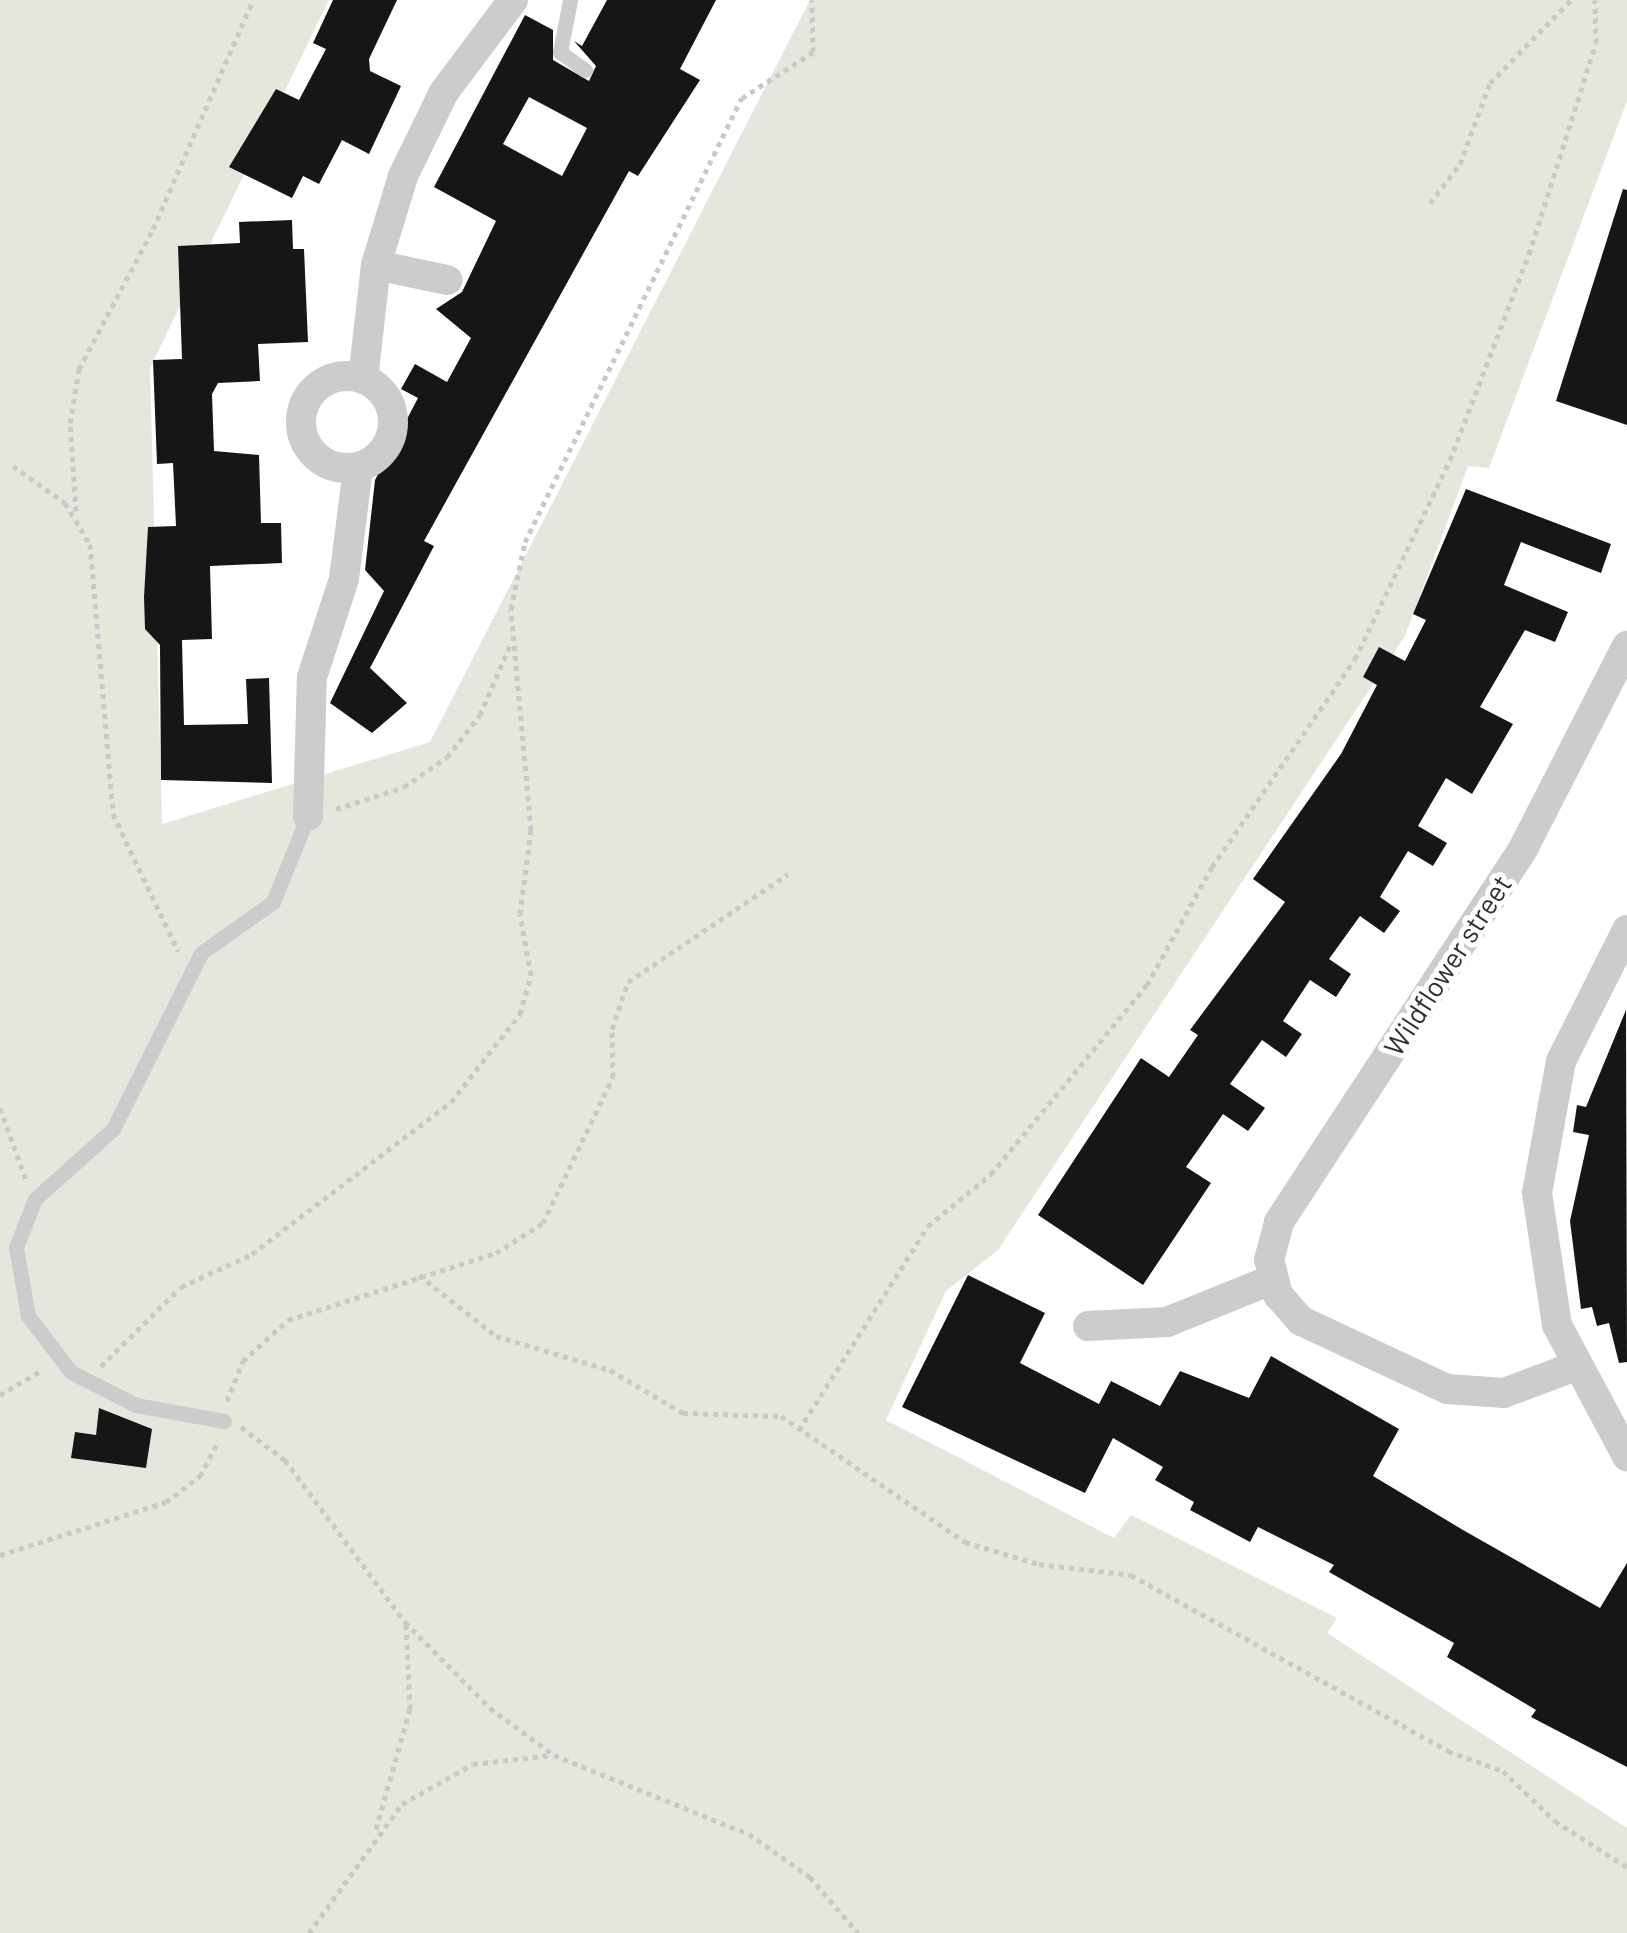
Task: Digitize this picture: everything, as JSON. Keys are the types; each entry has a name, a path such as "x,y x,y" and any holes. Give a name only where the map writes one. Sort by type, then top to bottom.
{"street":[{"path":"363,379 376,265 422,133 513,0"},
{"path":"376,265 447,280"},
{"path":"332,378 363,379 386,396 393,424 383,452 358,468 314,456 301,412 332,378"},
{"path":"308,816 312,677 344,580 358,468"},
{"name":"Wildflower street","path":"1271,1280 1279,1222 1524,848 1627,646"},
{"path":"1627,930 1561,1061 1540,1148 1539,1238 1573,1366 1627,1456"},
{"path":"1088,1326 1168,1322 1271,1280 1301,1322 1447,1389 1504,1393 1573,1366"}],"lane":[{"path":"570,0 560,52 585,70"},
{"path":"224,1420 147,1408 85,1382 58,1362 28,1316 16,1264 35,1199 113,1129 182,982 208,943 273,902 308,816"}],"path":[{"path":"182,982 172,932 114,814 94,560 76,514 70,423 79,369 160,214 253,0"},
{"path":"85,1382 180,1288 252,1254 451,1102 506,1038 531,975 520,904 531,830 511,643 525,542 742,98 813,52 812,0"},
{"path":"1430,203 1460,164 1490,83 1571,0"},
{"path":"799,1430 928,1226 991,1174 1147,985 1212,867 1355,658 1450,460 1523,271 1596,43 1595,0"},
{"path":"13,466 76,514"},
{"path":"308,816 404,788 447,756 480,715 511,643"},
{"path":"0,1555 184,1491 212,1459 229,1388 263,1338 320,1305 496,1254 543,1223 613,1077 612,1029 628,982 788,874"},
{"path":"0,1108 12,1160 35,1199"},
{"path":"419,1275 455,1310 518,1346 610,1370 684,1413 754,1410 799,1430 966,1542 1039,1564 1130,1575 1303,1664 1448,1752 1514,1778 1555,1821 1627,1867"},
{"path":"0,1395 58,1362"},
{"path":"224,1420 286,1460 406,1622 490,1708 554,1755 749,1834 810,1877 858,1933"},
{"path":"374,1834 406,1738 406,1622"},
{"path":"308,1933 374,1834 424,1788 473,1764 554,1755"}],"shaded area":[{"path":"0,0 329,0 150,368 162,824 430,742 810,0 1627,0 1627,101 1489,468 1468,466 1405,636 998,1250 946,1291 886,1420 1114,1538 1131,1515 1337,1618 1327,1633 1627,1828 1627,1933 0,1933"}],"building":[{"path":"333,0 397,0 369,59 370,71 401,86 369,154 342,140 319,184 303,176 292,198 229,167 276,89 299,100 326,49 313,43"},
{"path":"607,0 716,0 680,69 700,80 638,176 629,171 424,541 434,546 370,668 407,703 372,733 330,703 384,591 365,570 375,480 418,398 401,389 415,364 447,382 471,338 436,309 462,292 496,221 434,187 525,15 553,30 553,60 589,81 596,66 574,41 582,46","holes":["529,97 587,128 562,176 503,144"]},
{"path":"1623,189 1627,190 1627,425 1556,401"},
{"path":"292,220 293,249 304,249 308,342 258,344 260,381 218,383 212,394 214,451 259,455 261,523 281,523 282,563 210,566 212,639 182,640 184,725 248,724 246,679 269,678 272,783 161,780 160,645 145,629 144,597 148,527 176,526 173,463 157,464 153,360 182,359 178,246 240,243 239,222"},
{"path":"1466,489 1611,544 1601,573 1521,542 1504,585 1568,612 1555,642 1525,630 1480,707 1513,724 1472,794 1446,778 1418,826 1447,843 1433,866 1408,851 1380,897 1400,911 1384,933 1360,916 1329,959 1351,974 1336,997 1310,980 1283,1021 1302,1034 1286,1057 1262,1040 1230,1084 1265,1108 1248,1131 1223,1114 1186,1167 1211,1183 1143,1285 1038,1215 1141,1058 1169,1077 1198,1035 1190,1030 1285,902 1253,879 1341,754 1377,685 1363,677 1379,647 1405,661 1426,620 1413,614"},
{"path":"1626,1010 1627,1362 1619,1363 1609,1323 1597,1326 1592,1307 1581,1309 1570,1221 1589,1135 1573,1132 1577,1105 1586,1107"},
{"path":"968,1275 1045,1313 1020,1363 1099,1404 1111,1381 1160,1406 1180,1371 1249,1398 1271,1356 1399,1429 1373,1476 1463,1530 1600,1608 1627,1563 1627,1767 1531,1717 1536,1710 1447,1657 1454,1643 1329,1572 1334,1565 1258,1527 1250,1542 1190,1510 1194,1502 1155,1480 1163,1467 1113,1438 1085,1493 902,1407"},
{"path":"99,1408 152,1429 146,1468 71,1458 75,1432 96,1435"}]}
